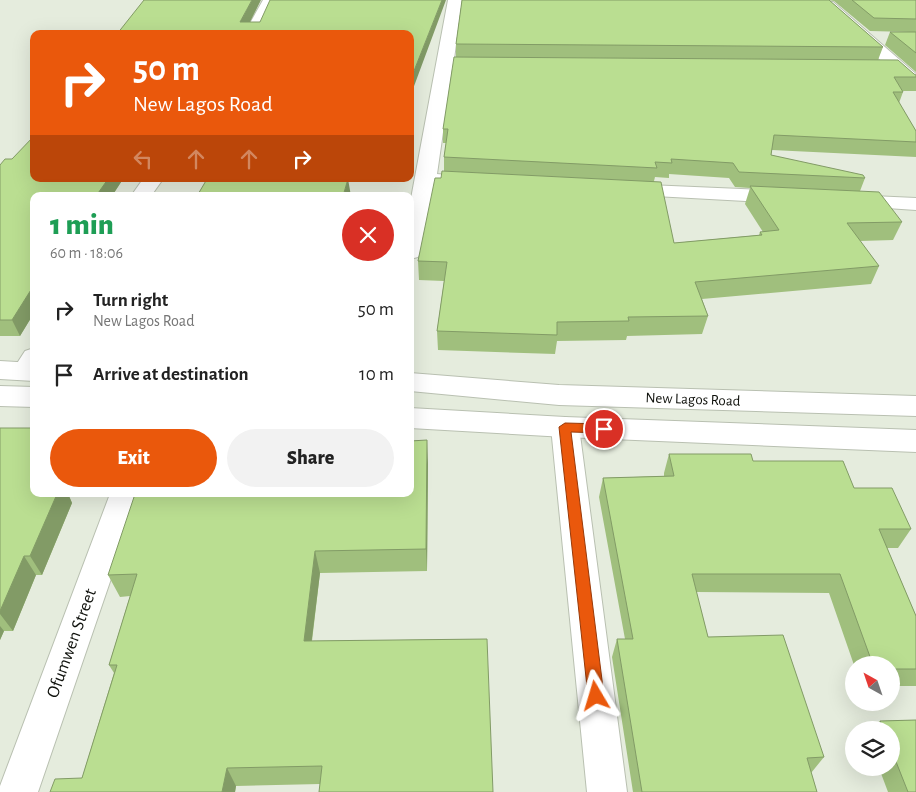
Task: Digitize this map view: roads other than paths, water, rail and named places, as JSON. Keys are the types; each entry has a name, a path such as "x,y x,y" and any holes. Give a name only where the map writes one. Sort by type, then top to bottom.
{"street":[{"path":"254,30 270,0"},
{"path":"414,234 426,180 454,0"},
{"path":"816,0 828,5 916,83"},
{"path":"864,38 890,38"},
{"path":"444,64 502,65"},
{"path":"877,66 896,67"},
{"path":"426,180 495,184"},
{"path":"603,189 916,204"},
{"name":"New Lagos Road","path":"414,382 559,395 916,406"},
{"path":"0,396 30,397"},
{"path":"414,418 565,427 916,441"},
{"path":"565,427 607,792"},
{"name":"Ofumwen Street","path":"18,792 124,497"}]}
